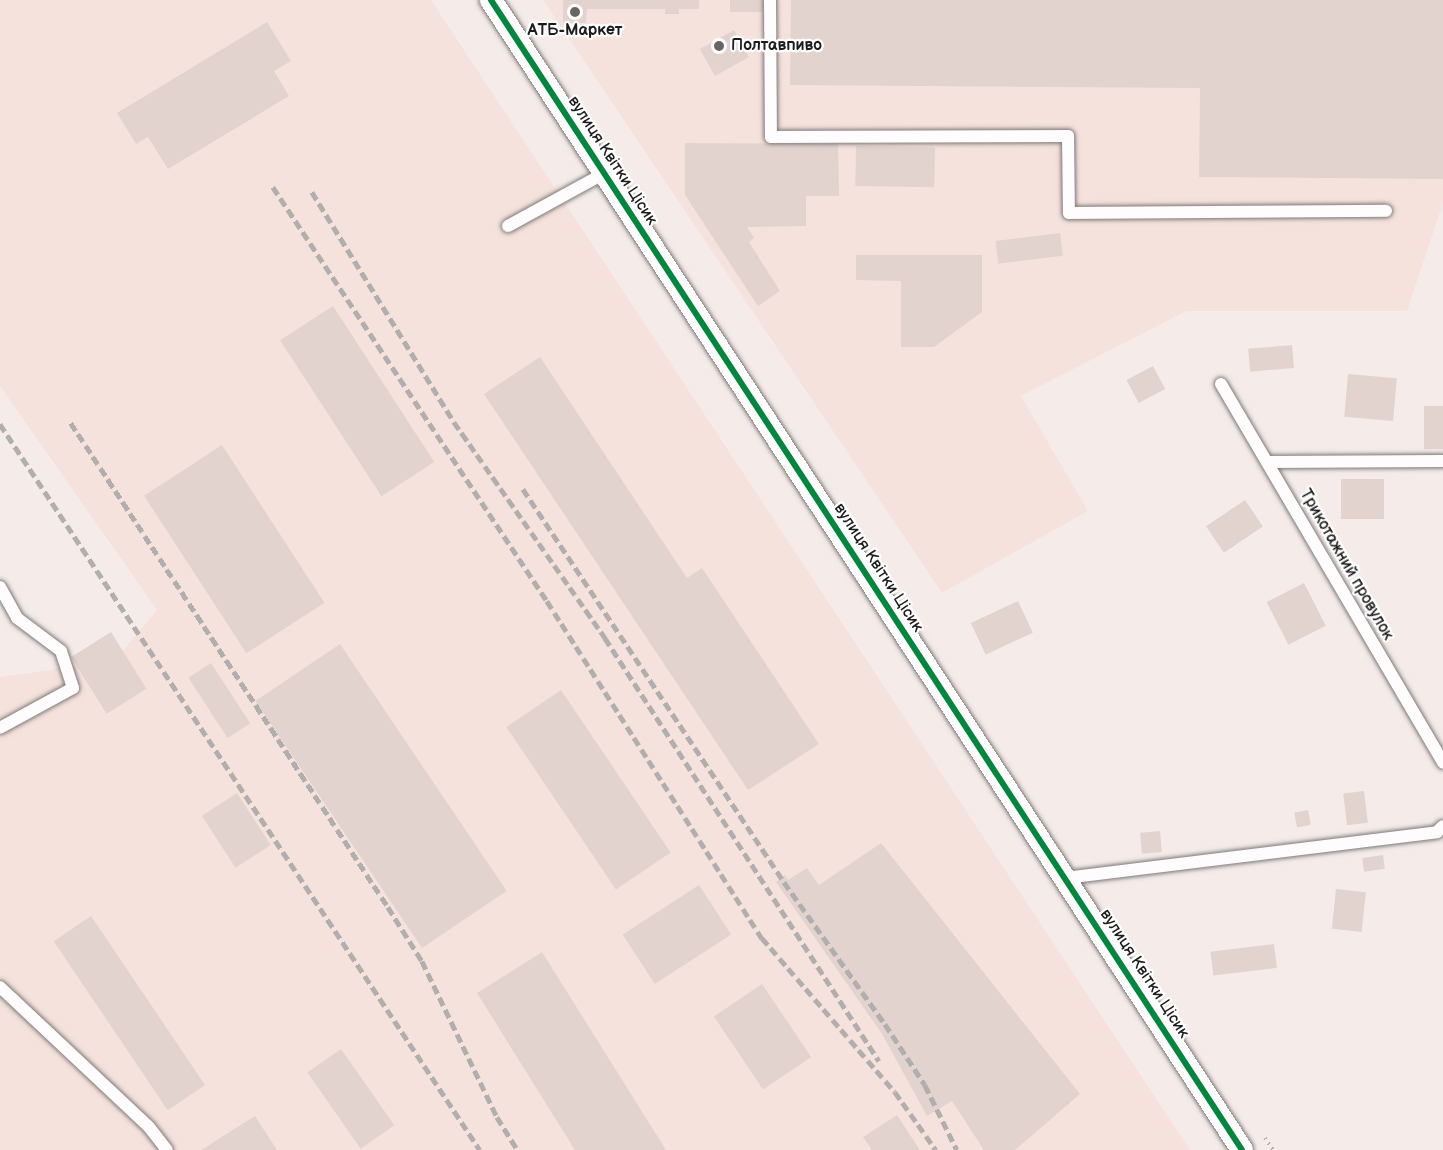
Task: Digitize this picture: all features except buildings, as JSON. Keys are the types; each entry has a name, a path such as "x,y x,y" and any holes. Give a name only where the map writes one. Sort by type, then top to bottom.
{"street":[{"name":"вулиця Квітки Цісик","path":"491,0 1242,1150"}],"lane":[{"path":"770,0 771,137 1068,136 1069,213 1386,211"},
{"path":"508,226 605,173"},
{"name":"Трикотажний провулок","path":"1221,384 1443,763"},
{"path":"1267,462 1443,461"},
{"path":"0,587 17,618 61,651 73,688 0,728"},
{"path":"1065,878 1437,832 1443,826"},
{"path":"0,987 148,1127 167,1150"}],"shaded area":[{"path":"0,0 431,0 1190,1150 0,1150 0,677 114,661 157,610 0,386"},
{"path":"543,0 1443,0 1443,203 1407,311 1186,311 1021,396 1088,511 942,593"}],"railway":[{"path":"273,187 547,601 762,938 895,1092 936,1150"},
{"path":"312,192 454,422 605,638 879,1061"},
{"path":"71,423 422,961 497,1117 518,1150"},
{"path":"0,424 480,1150"},
{"path":"523,489 784,882 885,1024 925,1085 957,1150"}],"cycle path":[{"path":"491,0 1242,1150"}],"place":[{"name":"АТБ-Маркет","path":"575,12"},
{"name":"Полтавпиво","path":"719,46"}]}
